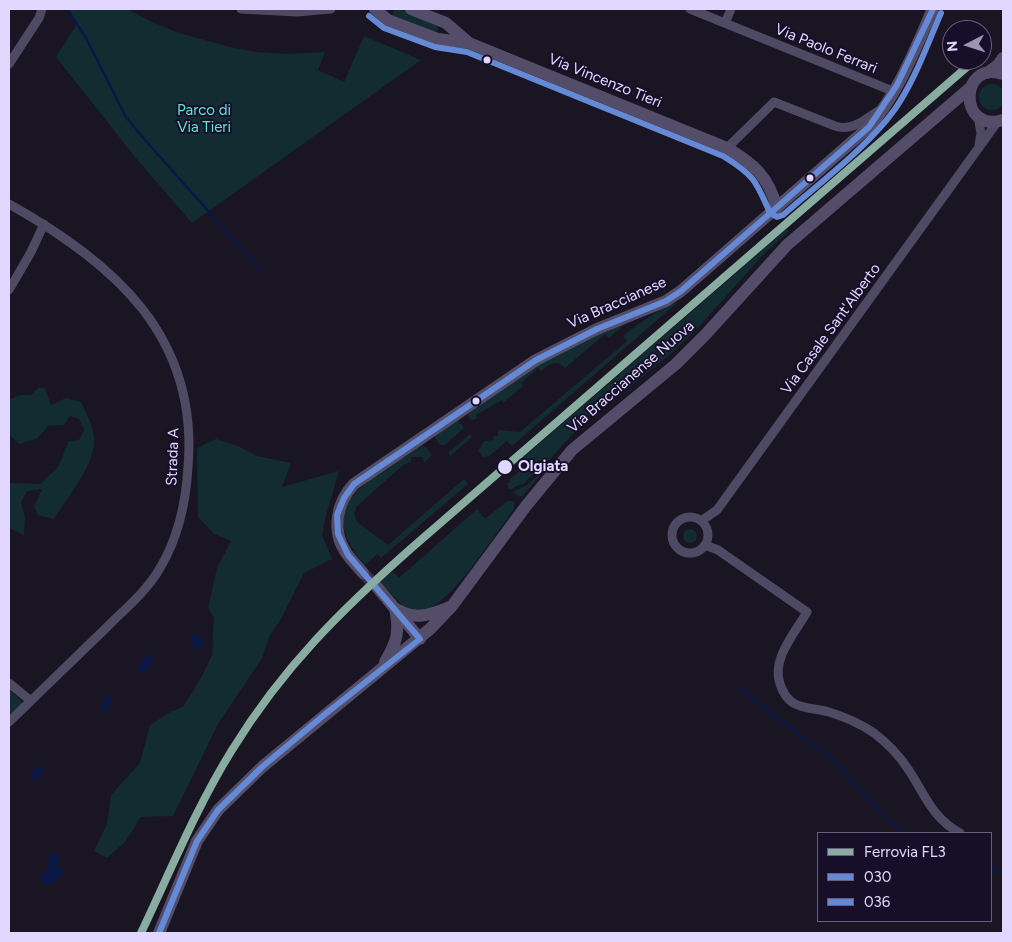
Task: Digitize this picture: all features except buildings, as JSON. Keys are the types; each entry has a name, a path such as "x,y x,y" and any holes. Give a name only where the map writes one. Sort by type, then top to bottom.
{"street":[{"path":"9,64 39,18 42,9"},
{"path":"242,9 297,12 332,9"},
{"name":"Via Vincenzo Tieri","path":"375,9 435,38 470,43"},
{"name":"Via Vincenzo Tieri","path":"411,9 444,23 470,43 727,148 745,159 760,172 772,191 777,208"},
{"name":"Via Paolo Ferrari","path":"690,9 896,92"},
{"path":"725,23 731,9"},
{"name":"Via Braccianese","path":"363,573 345,551 338,529 337,515 339,507 346,493 354,484 536,360 597,329 666,302 682,291 860,136 896,92 933,9"},
{"path":"435,38 442,34 444,23"},
{"path":"979,148 981,133 969,98 971,87 977,78 998,65 1003,58"},
{"path":"986,73 997,72 1003,74"},
{"name":"Via Braccianense Nuova","path":"452,606 526,506 572,450 676,364 787,245 971,87"},
{"path":"727,148 774,102 844,128 858,124 887,105"},
{"path":"942,112 957,108 964,109 987,121 1001,121"},
{"name":"Via Casale Sant'Alberto","path":"701,521 717,510 979,148 1001,121"},
{"name":"Strada A","path":"9,204 44,224 80,248 102,266 155,327 173,358 179,375 187,408 190,443 183,507 173,542 160,568 132,602 9,722"},
{"path":"9,290 31,252 44,224"},
{"path":"689,517 701,521 708,535 705,545 696,553 684,553 674,545 672,539 674,527 683,518 689,517"},
{"path":"705,545 718,550 807,612 778,664 778,677 786,697 800,707 830,713 859,724 879,737 902,760 932,809 947,825 958,832"},
{"path":"376,587 420,639"},
{"path":"395,608 407,615 416,617 452,606"},
{"path":"158,933 196,841 218,810 262,767 420,639 452,606"},
{"path":"379,671 394,648 398,635 398,620 395,608"},
{"path":"9,683 31,701"}],"green space":[{"name":"Parco di Via Tieri","path":"67,9 127,9 179,33 256,52 288,54 325,52 318,70 344,82 364,36 421,60 192,223 135,157 56,57 77,24"},
{"path":"394,9 401,9 437,23 438,30 435,32 393,16"},
{"path":"992,84 1001,88 1005,97 1001,106 992,110 983,106 979,97 983,88"},
{"path":"787,229 789,231 762,256 698,328 675,350 625,391 604,403 592,413 550,459 523,484 511,490 507,488 509,480 528,464 523,458"},
{"path":"678,302 512,446 507,441 488,457 484,458 478,451 484,441 493,440 494,436 498,436 498,430 520,432 627,341 623,336 643,321"},
{"path":"626,323 609,338 605,334 565,368 558,363 550,364 541,371 538,368 521,383 523,386 503,403 502,400 476,415 477,418 473,420 469,418 468,414 537,364 583,339"},
{"path":"39,387 45,388 51,405 66,398 81,402 92,427 94,443 93,452 84,472 54,519 38,515 34,506 42,489 27,491 21,502 25,518 24,535 9,528 9,483 40,484 58,467 69,441 79,440 84,430 79,419 70,416 64,425 48,426 38,438 19,444 9,434 9,398 31,395"},
{"path":"458,420 464,428 445,445 440,445 435,435"},
{"path":"470,434 472,437 450,456 448,453"},
{"path":"216,439 238,446 257,456 291,463 282,487 339,471 322,535 332,559 304,573 281,619 270,635 261,660 218,724 173,816 141,817 125,842 107,858 94,851 107,824 111,795 140,763 150,725 170,712 183,707 201,678 212,655 214,618 208,608 217,568 231,541 214,534 198,517 197,448"},
{"path":"422,446 426,447 432,455 424,463 423,457 411,457 411,462 403,465 356,507 354,514 357,522 388,545 464,479 468,484 381,558 377,554 365,565 352,547 344,528 346,509 350,499 364,485"},
{"path":"540,475 523,496 520,497 513,492 527,485"},
{"path":"508,501 515,502 514,509 463,579 439,602 414,613 404,607 380,582 392,571 399,578 477,509 486,518"},
{"path":"690,529 695,531 697,536 695,541 690,543 685,541 683,536 685,531"},
{"path":"9,689 23,703 9,717"}],"shaded area":[{"path":"194,633 202,637 200,640 204,642 200,650 192,646 194,642 190,640"},
{"path":"147,654 154,659 144,674 137,669"},
{"path":"106,695 113,698 106,712 100,709"},
{"path":"35,765 43,769 37,781 31,778"},
{"path":"50,852 60,857 56,866 60,867 63,873 51,884 45,885 40,878 48,869"}],"waterway":[{"path":"67,9 86,38 126,117 259,268"},
{"path":"739,688 835,762 886,819 905,832"},
{"path":"992,868 1003,873"}],"tunnel":[{"path":"363,573 377,587"}],"rail line":[{"name":"FL3","path":"141,933 195,817 232,750 272,692 315,640 363,592 415,545 963,70"}],"transit line":[{"name":"030","path":"159,933 197,841 218,810 262,767 420,639 348,555 338,534 337,515 344,498 354,484 536,360 597,329 666,301 681,291 869,127 897,85 933,9"},
{"name":"036","path":"369,16 384,28 435,47 467,52 723,156 748,174 761,193 770,213 777,217 783,215 842,165 884,123 909,86 941,13"}],"place":[{"name":"Olgiata","path":"505,467"}]}
